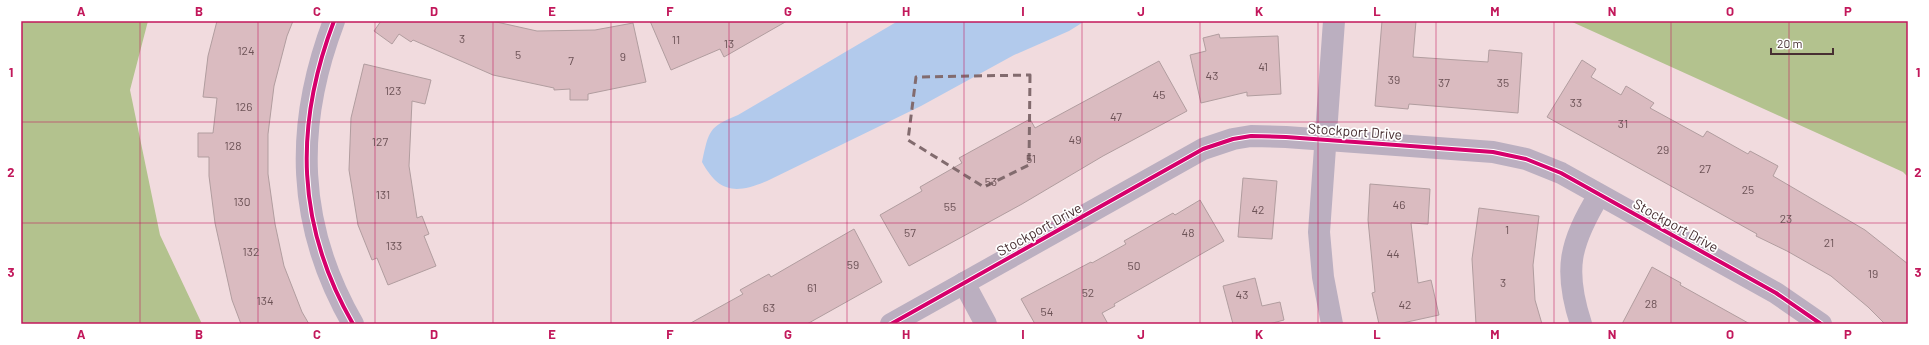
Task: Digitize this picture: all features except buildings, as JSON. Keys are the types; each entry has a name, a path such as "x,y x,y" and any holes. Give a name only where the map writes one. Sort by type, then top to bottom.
{"street":[{"path":"334,21 322,54 311,100 308,122 307,171 316,236 332,281 353,324"},
{"path":"1332,324 1322,277 1319,232 1334,21"},
{"name":"Stockport Drive","path":"891,324 1203,149 1233,139 1251,136 1286,136 1476,150 1510,154 1544,165 1776,293 1821,324"},
{"path":"1581,324 1572,287 1571,268 1573,250 1585,219 1599,195"},
{"path":"964,283 986,324"}],"highlighted area":[{"path":"1030,75 1029,165 984,187 908,140 916,77"}],"green space":[{"path":"21,21 148,21 130,90 160,235 202,324 21,324"},
{"path":"1570,21 1908,21 1908,177 1903,172"}],"water":[{"path":"898,21 1085,21 1069,31 1014,55 921,106 767,181 746,188 729,188 715,180 708,172 702,162 706,143 711,131 715,127"}],"cycle path":[{"path":"334,21 321,60 312,99 307,137 307,175 311,212 320,250 334,287 353,324"},
{"path":"891,324 1203,149 1233,139 1251,136 1286,137 1493,152 1526,159 1561,173 1776,293 1821,324"}]}
